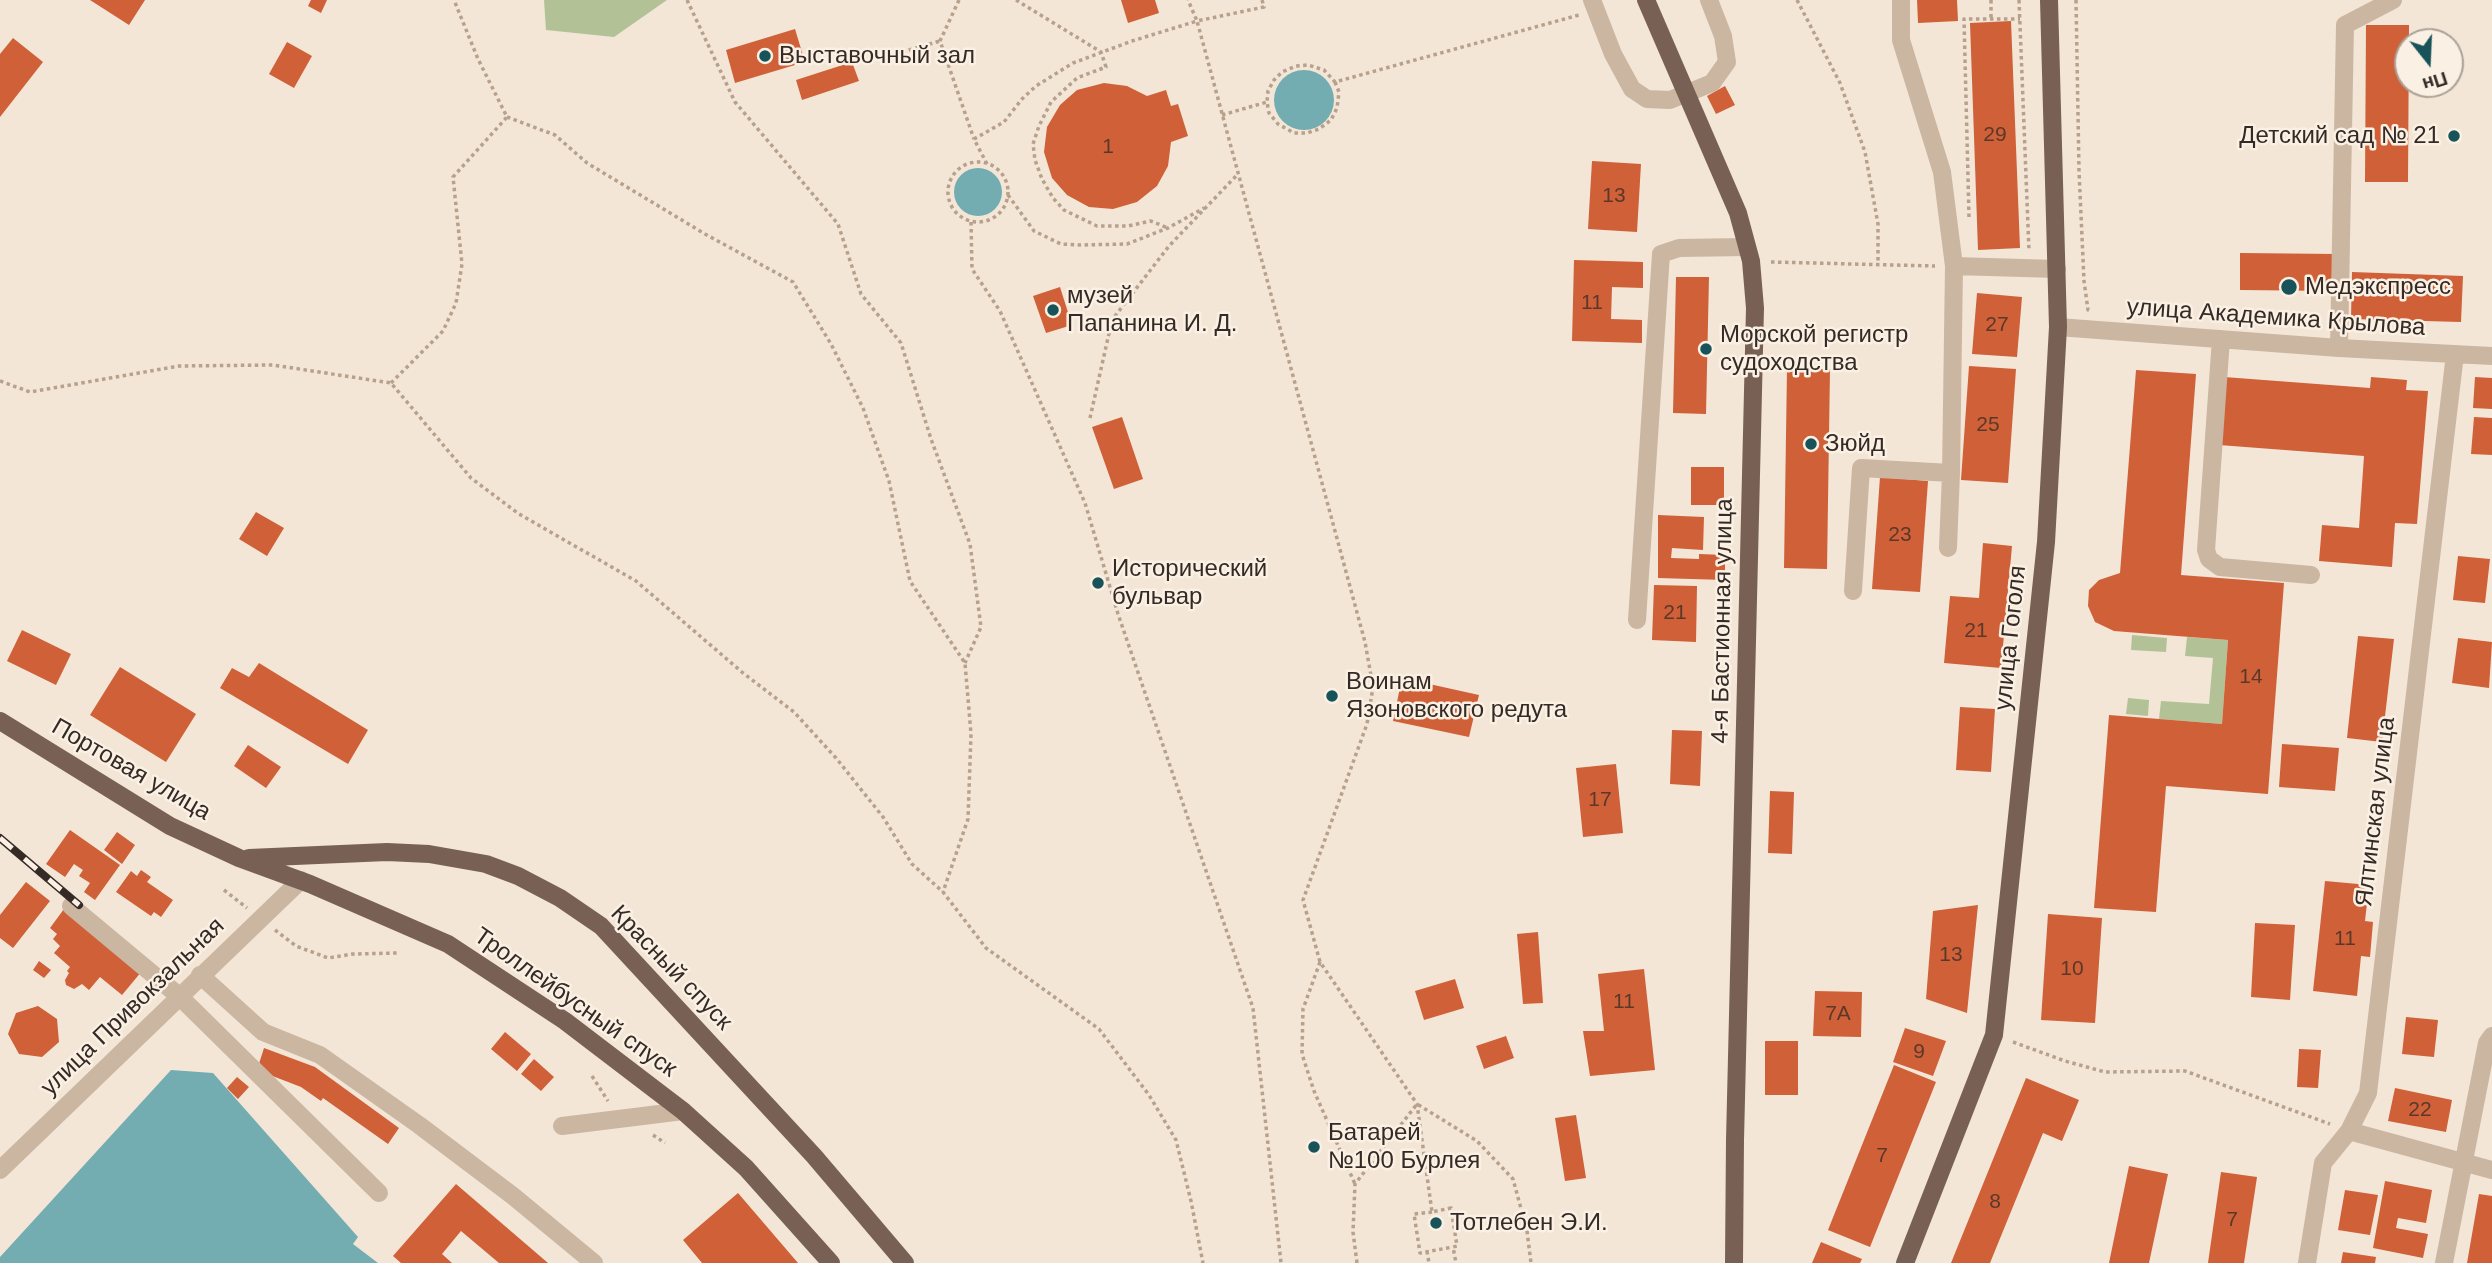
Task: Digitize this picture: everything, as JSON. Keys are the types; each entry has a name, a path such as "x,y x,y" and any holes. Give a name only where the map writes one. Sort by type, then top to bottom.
{"main road":[{"name":"4-я Бастионная улица","path":"1646,0 1738,213 1749,254 1755,308 1734,1263"},
{"name":"улица Гоголя","path":"1905,1263 1994,1035 2046,542 2058,327 2049,0"},
{"name":"Портовая улица","path":"0,721 170,826 239,858"},
{"name":"Красный спуск","path":"239,858 387,852 429,853 486,864 518,876 560,898 601,926 814,1156 905,1263"},
{"name":"Троллейбусный спуск","path":"239,858 300,880 448,944 565,1021 683,1111 746,1168 831,1263"}],"street":[{"path":"1592,0 1613,54 1632,89 1647,99 1670,100 1712,83 1727,62 1723,36 1709,0"},
{"path":"1901,0 1901,40 1942,172 1954,267 1948,548"},
{"path":"2339,348 2345,25 2393,0"},
{"path":"1637,620 1661,254 1679,248 1749,254"},
{"path":"1954,267 2057,269"},
{"name":"улица Академика Крылова","path":"2058,327 2339,348 2492,356"},
{"path":"2221,339 2206,550 2210,559 2220,567 2311,575"},
{"name":"Ялтинская улица","path":"2306,1263 2323,1163 2349,1131 2368,1093 2455,354"},
{"path":"1853,591 1861,468 1951,473"},
{"name":"улица Привокзальная","path":"0,1170 300,880"},
{"path":"71,906 179,996 379,1193"},
{"path":"200,975 263,1032 320,1055 513,1196 594,1263"},
{"path":"2444,1263 2487,1043 2492,1036"},
{"path":"562,1126 683,1111"},
{"path":"2349,1131 2492,1170"}],"path":[{"path":"454,0 478,59 507,117 555,135 587,163 705,234 793,282 831,344 863,408 889,481 910,581 965,663"},
{"path":"687,0 735,102 838,224 862,294 901,343 931,439 970,544 981,627 965,663 971,734 968,818 943,892"},
{"path":"959,0 940,40 974,139 987,164 1003,176 1008,195 1005,207 996,217 984,222 971,222 961,217 954,209 949,200 948,189 951,179 967,165 987,164"},
{"path":"1016,0 1101,52 1106,66 1077,78 1051,102 1039,126 1033,144 1035,160 1042,180 1053,198 1064,210 1097,226 1128,226 1151,221 1168,228"},
{"path":"1188,0 1197,21 1365,642 1373,687 1367,724 1303,900 1320,962 1417,1104 1477,1141 1513,1179 1527,1231 1531,1263"},
{"path":"974,139 1004,122 1022,99 1037,86 1073,63 1197,21 1264,7 1262,0"},
{"path":"1797,0 1840,83 1865,152 1878,225 1878,264"},
{"path":"1991,0 1991,19"},
{"path":"2019,0 2029,267"},
{"path":"2076,0 2084,281 2088,310 2096,313"},
{"path":"1335,82 1581,15"},
{"path":"1969,225 1964,19 2020,19"},
{"path":"902,52 940,40"},
{"path":"1308,65 1324,70 1335,82 1339,92 1337,108 1331,120 1319,129 1294,133 1278,124 1269,113 1268,91 1282,72 1296,66 1308,65"},
{"path":"1222,115 1267,102"},
{"path":"390,383 443,331 456,303 462,264 453,177 507,117"},
{"path":"1090,418 1112,320 1169,246 1237,175"},
{"path":"1008,195 1034,231 1061,244 1099,246 1127,244 1168,228 1209,205"},
{"path":"971,222 972,269 1000,311 1086,503 1118,614 1253,1008 1281,1263"},
{"path":"1749,254 1954,267"},
{"path":"0,381 30,392 179,366 273,365 390,383 471,478 519,514 636,581 743,673 794,712 836,758 883,817 912,864 943,892 986,948 1099,1029 1149,1095 1177,1140 1203,1263"},
{"path":"224,890 296,946 328,958 353,954 398,953"},
{"path":"1320,962 1303,1009 1302,1055 1314,1091 1355,1184 1353,1232 1357,1263"},
{"path":"2010,1041 2105,1072 2185,1071 2349,1131"},
{"path":"1355,1184 1417,1104"},
{"path":"1417,1104 1432,1212"},
{"path":"1451,1208 1457,1246 1453,1247 1420,1253 1414,1214 1451,1208"},
{"path":"1453,1247 1456,1263"},
{"path":"1427,1251 1429,1263"}],"green space":[{"path":"544,0 667,0 614,37 546,30"},
{"path":"2132,635 2167,638 2166,652 2131,650"},
{"path":"2187,637 2228,640 2222,724 2159,719 2161,701 2209,704 2213,658 2185,656"},
{"path":"2128,698 2149,700 2148,716 2126,714"}],"water":[{"path":"1304,70 1321,75 1329,83 1334,100 1329,117 1321,125 1304,130 1287,125 1279,117 1274,100 1279,83 1287,75"},
{"path":"978,168 995,175 1002,192 995,209 978,216 961,209 954,192 961,175"},
{"path":"171,1070 213,1073 358,1237 353,1244 378,1263 0,1263 0,1257"}],"building":[{"path":"90,0 145,0 129,25"},
{"path":"311,0 327,0 321,13 308,6"},
{"path":"1121,0 1155,0 1159,13 1128,23"},
{"path":"1917,0 1957,0 1958,21 1918,23"},
{"path":"2011,21 2020,248 1978,250 1970,23"},
{"path":"2366,25 2409,25 2409,28 2394,28 2394,98 2409,98 2408,182 2365,182"},
{"name":"Выставочный зал","path":"795,29 805,62 735,83 726,50"},
{"path":"13,38 43,62 0,117 0,54"},
{"path":"287,42 312,56 294,88 269,74"},
{"path":"852,62 859,81 802,100 796,80"},
{"path":"1104,83 1127,86 1147,96 1166,90 1171,106 1178,104 1188,136 1171,142 1168,166 1157,186 1137,202 1113,209 1089,207 1067,195 1052,178 1044,152 1047,127 1060,105 1077,90"},
{"path":"1725,86 1735,105 1716,114 1707,96"},
{"path":"1592,161 1641,164 1637,232 1588,229"},
{"path":"2240,253 2337,254 2337,291 2240,290"},
{"path":"1574,260 1643,262 1643,288 1612,287 1611,319 1642,320 1642,343 1572,341"},
{"path":"2352,272 2463,276 2461,322 2351,319"},
{"path":"1676,277 1709,277 1706,414 1673,413"},
{"name":"музей Папанина И. Д.","path":"1060,287 1072,325 1046,333 1033,296"},
{"path":"1977,293 2022,297 2017,357 1972,354"},
{"path":"1969,366 2016,369 2008,483 1961,480"},
{"path":"1787,369 1830,369 1827,569 1784,568"},
{"path":"2136,370 2196,374 2181,575 2284,583 2268,794 2166,786 2156,912 2094,908 2109,715 2222,724 2228,640 2114,631 2095,622 2088,606 2089,590 2099,580 2120,573"},
{"path":"2224,377 2370,388 2371,377 2407,380 2406,390 2428,391 2417,524 2395,523 2392,567 2319,561 2322,525 2359,528 2364,456 2219,445"},
{"path":"2475,377 2492,378 2492,409 2473,408"},
{"path":"1122,417 1143,479 1114,489 1092,427"},
{"path":"2474,417 2492,418 2492,455 2471,454"},
{"path":"1691,467 1724,467 1724,505 1691,505"},
{"path":"1880,477 1928,481 1920,592 1872,589"},
{"path":"256,512 284,528 267,556 239,539"},
{"path":"1658,515 1704,517 1703,550 1672,548 1671,558 1699,559 1699,554 1725,555 1725,580 1658,578"},
{"path":"1983,543 2012,546 2001,668 1944,663 1950,596 1979,598"},
{"path":"2458,556 2490,559 2485,603 2453,600"},
{"path":"1654,585 1697,586 1696,642 1652,640"},
{"path":"22,630 71,654 56,685 7,661"},
{"path":"2358,636 2394,639 2382,742 2347,738"},
{"path":"2458,638 2492,642 2489,688 2452,683"},
{"path":"259,663 368,730 348,764 220,688 232,668 249,677"},
{"path":"120,667 196,714 166,762 90,715"},
{"path":"1402,678 1479,695 1469,737 1393,721"},
{"path":"1960,707 1995,709 1991,772 1956,770"},
{"path":"1672,730 1702,731 1700,786 1670,784"},
{"path":"2282,744 2339,748 2335,791 2279,787"},
{"path":"248,745 281,767 266,788 234,766"},
{"path":"1616,764 1623,833 1583,837 1576,768"},
{"path":"1770,791 1794,792 1792,854 1768,853"},
{"path":"70,830 120,865 95,900 84,892 90,883 79,876 83,870 74,864 65,877 46,864"},
{"path":"117,832 135,845 122,864 104,850"},
{"path":"141,870 151,877 147,882 173,900 161,917 154,912 151,916 116,892 131,871 137,876"},
{"path":"2325,881 2369,885 2365,921 2373,922 2370,957 2361,956 2357,996 2313,991"},
{"path":"26,882 50,901 13,948 0,938 0,915"},
{"path":"1978,905 1967,1013 1926,999 1933,911"},
{"path":"64,909 142,971 122,995 100,977 89,990 82,984 74,989 66,985 70,967 54,953 60,946 53,939 57,934 50,928"},
{"path":"2048,914 2102,918 2095,1023 2041,1020"},
{"path":"2255,923 2295,925 2290,1000 2251,997"},
{"path":"1538,932 1543,1003 1523,1004 1517,934"},
{"path":"39,961 51,970 44,978 33,970"},
{"path":"1644,969 1655,1070 1590,1076 1583,1031 1604,1031 1598,974"},
{"path":"1455,979 1464,1008 1424,1020 1415,991"},
{"path":"1815,991 1862,992 1861,1037 1813,1036"},
{"path":"38,1006 57,1019 59,1042 42,1057 19,1054 8,1034 16,1013"},
{"path":"2406,1017 2438,1020 2434,1057 2402,1054"},
{"path":"1905,1028 1946,1041 1933,1076 1893,1062"},
{"path":"505,1032 531,1054 517,1071 491,1049"},
{"path":"1506,1036 1514,1058 1484,1069 1476,1046"},
{"path":"1765,1041 1798,1041 1798,1095 1765,1095"},
{"path":"264,1048 315,1067 399,1128 388,1144 323,1098 321,1101 301,1087 257,1070"},
{"path":"2299,1049 2321,1050 2318,1088 2297,1087"},
{"path":"534,1059 554,1077 541,1091 521,1074"},
{"path":"1894,1065 1936,1082 1870,1247 1828,1230"},
{"path":"237,1077 249,1087 238,1099 227,1088"},
{"path":"2026,1078 2079,1100 2062,1141 2043,1133 1990,1263 1951,1263"},
{"path":"2395,1088 2452,1100 2446,1132 2388,1121"},
{"path":"1576,1115 1586,1178 1565,1181 1555,1118"},
{"path":"2129,1166 2168,1174 2149,1263 2109,1263"},
{"path":"2221,1172 2257,1177 2244,1263 2208,1263"},
{"path":"2385,1181 2432,1190 2426,1223 2398,1218 2396,1228 2428,1234 2423,1258 2373,1248"},
{"path":"456,1184 548,1263 499,1263 461,1231 442,1254 452,1263 401,1263 393,1256"},
{"path":"2345,1190 2378,1195 2370,1235 2338,1230"},
{"path":"738,1193 798,1263 702,1263 683,1240"},
{"path":"2479,1194 2492,1196 2492,1263 2467,1263"},
{"path":"1821,1242 1862,1259 1860,1263 1812,1263"},
{"path":"2343,1252 2376,1257 2375,1263 2341,1263"}],"railway":[{"path":"0,838 79,905"}],"place":[{"name":"Выставочный зал","path":"765,56"},
{"name":"Детский сад № 21","path":"2454,136"},
{"name":"Медэкспресс","path":"2289,287"},
{"name":"музей Папанина И. Д.","path":"1053,310"},
{"name":"Морской регистр судоходства","path":"1706,349"},
{"name":"Зюйд","path":"1811,444"},
{"name":"Исторический бульвар","path":"1098,583"},
{"name":"Воинам Язоновского редута","path":"1332,696"},
{"name":"Батарей №100 Бурлея","path":"1314,1147"},
{"name":"Тотлебен Э.И.","path":"1436,1223"}]}
